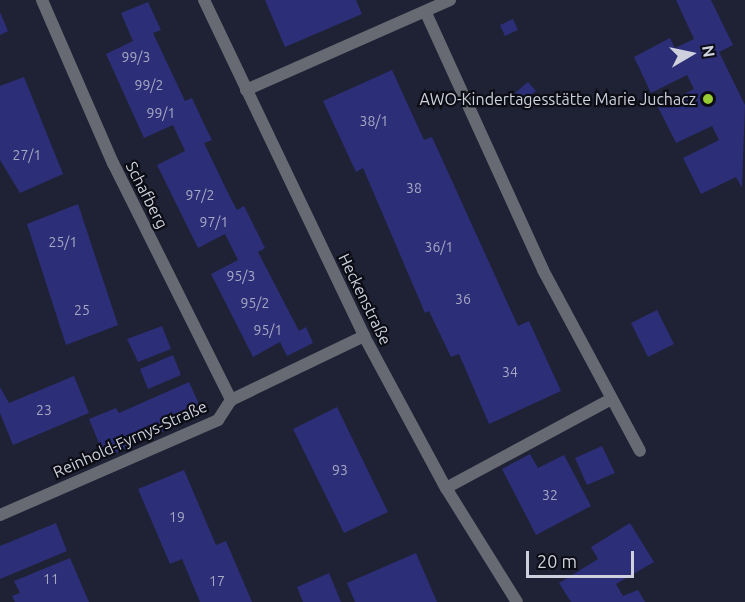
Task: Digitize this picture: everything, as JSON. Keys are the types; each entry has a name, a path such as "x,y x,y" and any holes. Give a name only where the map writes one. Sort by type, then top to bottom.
{"street":[{"name":"Schafberg","path":"42,0 113,163 231,400"},
{"name":"Heckenstraße","path":"204,0 364,336 446,488 516,602"},
{"path":"246,90 426,13 450,0"},
{"path":"426,13 543,270 640,451"},
{"name":"Reinhold-Fyrnys-Straße","path":"0,515 218,420 231,400 364,336"},
{"path":"446,488 611,399"}],"building":[{"path":"265,0 356,0 362,14 285,47"},
{"name":"AWO-Kindertagesstätte Marie Juchacz","path":"676,0 711,0 733,45 719,52 745,105 742,188 736,177 701,194 683,158 719,140 712,126 676,143 658,107 694,89 687,75 651,93 634,57 670,38 675,48 694,39"},
{"path":"148,2 161,30 153,33 185,101 192,98 212,140 204,143 230,197 237,210 244,206 265,248 258,252 299,331 306,327 313,343 287,356 280,342 253,357 211,274 238,260 225,234 198,248 157,165 185,151 173,125 144,138 106,54 133,41 121,13"},
{"path":"0,12 8,31 0,35"},
{"path":"513,19 518,30 505,36 500,25"},
{"path":"392,70 424,140 432,137 518,326 529,321 561,391 489,424 459,354 451,357 429,311 425,313 363,168 356,172 323,101"},
{"path":"24,77 63,174 20,193 0,160 0,86"},
{"path":"528,82 536,91 523,102 515,93"},
{"path":"78,204 118,325 66,345 27,224"},
{"path":"657,310 674,344 648,357 631,323"},
{"path":"162,326 171,349 138,362 127,339"},
{"path":"173,355 181,375 148,389 140,369"},
{"path":"74,376 89,413 13,445 0,413 0,387 9,403"},
{"path":"189,382 203,413 105,458 89,419 116,408 119,413"},
{"path":"337,407 388,512 344,533 293,429"},
{"path":"602,446 615,473 587,485 575,458"},
{"path":"530,454 538,468 564,455 591,506 536,535 502,469"},
{"path":"184,470 216,545 226,541 252,602 200,602 182,559 170,564 138,489"},
{"path":"56,523 67,551 0,579 0,546"},
{"path":"630,523 654,562 616,584 623,596 638,590 645,602 571,602 559,583 598,559 591,547"},
{"path":"416,553 437,602 355,602 347,583"},
{"path":"70,558 89,602 15,602 12,596 20,593 14,581"},
{"path":"329,573 341,602 303,602 297,587"}],"place":[{"name":"AWO-Kindertagesstätte Marie Juchacz","path":"708,99"}]}
